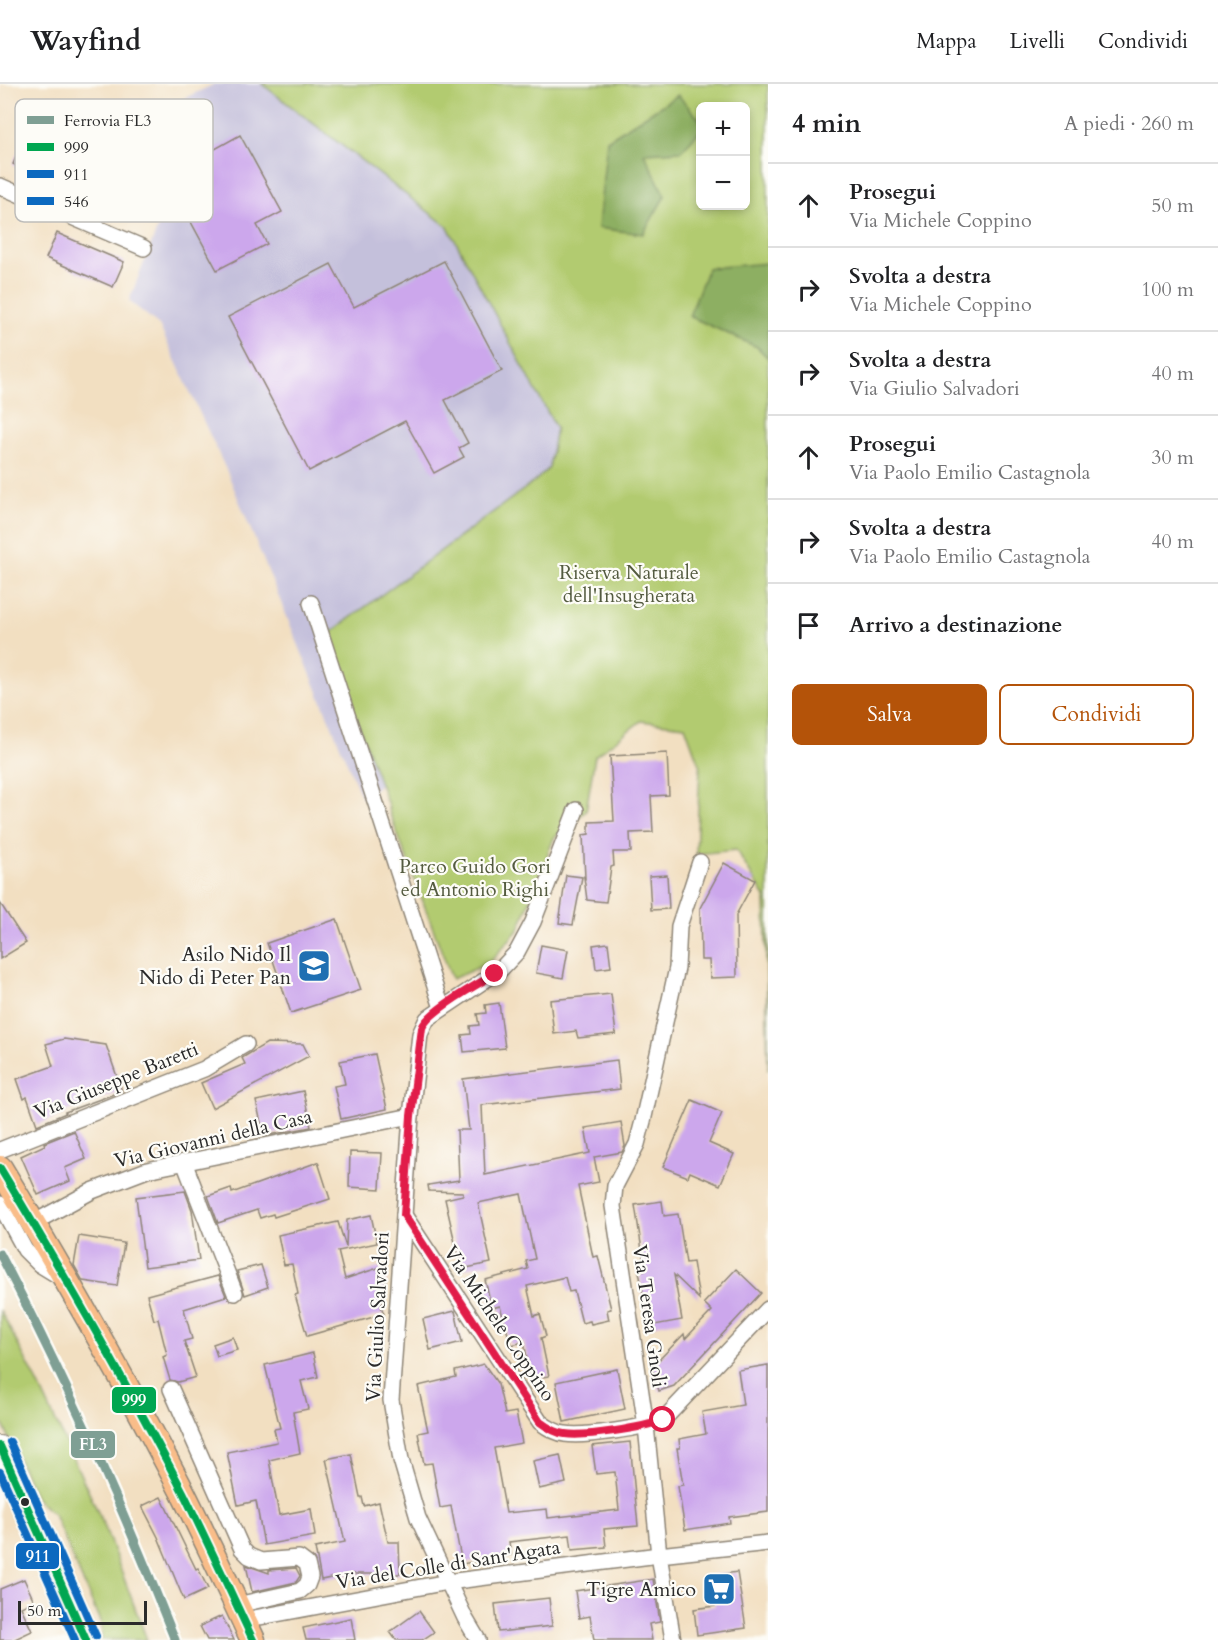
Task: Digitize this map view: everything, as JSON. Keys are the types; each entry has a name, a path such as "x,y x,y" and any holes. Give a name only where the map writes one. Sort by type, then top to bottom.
{"main road":[{"path":"0,1168 66,1281 178,1484 244,1622"}],"street":[{"path":"0,186 15,192"},
{"path":"84,222 144,248"},
{"path":"311,603 442,1008"},
{"name":"Via Giulio Salvadori","path":"478,1640 465,1618 414,1506 392,1416 391,1382 411,1116 420,1034 424,1023 442,1008 500,970 517,952 533,922 576,810"},
{"name":"Via Teresa Gnoli","path":"673,1640 659,1555 646,1426 613,1206 615,1186 637,1143 677,968 679,926 700,862"},
{"name":"Via Giuseppe Baretti","path":"0,1150 204,1069 246,1044"},
{"name":"Via Giovanni della Casa","path":"33,1223 106,1185 141,1172 411,1116"},
{"path":"184,1162 235,1293"},
{"path":"0,1204 22,1245 32,1258 43,1268 66,1281"},
{"name":"Via Michele Coppino","path":"404,1215 540,1422 554,1431 568,1435 646,1426"},
{"path":"646,1426 668,1417 768,1309"},
{"path":"171,1389 242,1549 249,1556 261,1561 295,1557 302,1559 308,1566 309,1581 300,1592 244,1622"},
{"path":"0,1446 86,1640"},
{"name":"Via del Colle di Sant'Agata","path":"244,1622 448,1582 768,1543"}],"shaded area":[{"path":"215,84 262,84 448,227 556,428 549,469 535,481 421,751 362,799 228,474 159,325 129,301 160,222 213,222 213,99 182,99"}],"green space":[{"name":"Riserva Naturale dell'Insugherata","path":"262,84 768,84 768,1071 765,897 736,850 696,854 700,767 685,726 641,721 595,756 586,811 554,838 519,929 489,963 452,979 326,636 535,481 549,468 556,428 448,227"},
{"path":"678,95 696,115 696,135 681,151 644,153 665,196 643,234 598,228 607,140"},
{"path":"768,263 768,358 757,347 689,316 708,268"},
{"path":"0,1310 38,1383 104,1525 147,1640 101,1640 102,1626 54,1515 36,1499 0,1418"}],"building":[{"path":"240,135 282,212 257,225 267,244 217,270 191,222 213,222 213,150"},
{"path":"57,233 124,262 113,287 46,258"},
{"path":"444,261 502,371 445,400 468,443 459,448 464,457 434,473 405,421 309,471 228,317 331,264 354,307"},
{"path":"667,753 669,795 651,796 653,832 630,833 631,852 613,852 614,866 611,867 606,902 587,900 583,835 589,834 589,822 614,821 610,756"},
{"path":"724,863 755,880 736,915 737,977 710,978 709,960 701,960 700,908"},
{"path":"566,875 582,877 573,925 559,923"},
{"path":"667,875 669,909 651,910 649,876"},
{"path":"0,903 26,943 0,959"},
{"name":"Asilo Nido Il Nido di Peter Pan","path":"337,919 361,990 291,1013 267,943"},
{"path":"608,943 611,967 596,969 593,945"},
{"path":"541,945 568,950 563,978 536,973"},
{"path":"611,994 616,1034 578,1038 576,1031 554,1034 550,1000"},
{"path":"499,1003 505,1048 464,1052 462,1035 471,1034 470,1026 479,1025 477,1014 486,1013 485,1005"},
{"path":"64,1039 106,1045 122,1091 37,1125 27,1097 24,1099 17,1079 53,1066 46,1044"},
{"path":"267,1043 303,1044 309,1056 212,1108 201,1083 245,1064 242,1058"},
{"path":"375,1054 387,1109 341,1119 334,1086 345,1084 340,1061"},
{"path":"617,1060 620,1089 482,1105 485,1175 590,1153 585,1128 621,1122 625,1146 622,1152 594,1157 599,1182 578,1186 593,1257 598,1256 611,1309 607,1310 609,1320 591,1324 590,1321 582,1323 574,1291 569,1292 565,1277 527,1286 534,1316 540,1314 546,1336 541,1338 549,1376 531,1379 524,1342 511,1345 500,1306 492,1308 485,1280 528,1269 526,1261 535,1259 521,1194 478,1203 491,1263 461,1269 445,1199 463,1195 463,1192 429,1191 428,1185 459,1180 457,1130 469,1130 463,1079"},
{"path":"303,1091 311,1127 264,1136 256,1101"},
{"path":"692,1100 722,1113 709,1143 734,1154 720,1185 690,1172 688,1177 663,1167"},
{"path":"74,1131 86,1159 65,1168 70,1181 38,1195 21,1156 45,1145 44,1143"},
{"path":"350,1152 382,1153 380,1189 349,1187"},
{"path":"318,1162 330,1199 274,1217 273,1214 260,1218 257,1210 218,1223 208,1196 231,1188 232,1193"},
{"path":"185,1191 192,1210 199,1260 145,1267 136,1197"},
{"path":"662,1201 664,1216 678,1214 686,1263 693,1262 699,1299 674,1275 682,1320 649,1326 639,1271 645,1270 635,1205"},
{"path":"371,1215 377,1243 338,1251 345,1279 381,1267 386,1281 381,1306 384,1314 307,1336 295,1295 298,1294 292,1264 284,1265 278,1235 338,1222 346,1247 347,1220"},
{"path":"79,1236 124,1243 117,1286 83,1281 74,1265"},
{"path":"261,1265 268,1287 245,1295 237,1271"},
{"path":"736,1269 761,1293 674,1386 659,1391 652,1367 684,1334 685,1339 712,1311 704,1303"},
{"path":"218,1276 226,1296 184,1309 192,1339 184,1341 196,1377 178,1382 170,1380 163,1357 167,1355 158,1319 154,1320 147,1295"},
{"path":"455,1311 462,1342 430,1350 423,1319"},
{"path":"233,1337 237,1350 217,1356 213,1344"},
{"path":"313,1353 318,1377 301,1381 308,1409 293,1412 300,1453 269,1460 279,1515 311,1509 315,1536 264,1545 256,1501 238,1505 227,1452 277,1442 274,1429 280,1428 265,1365"},
{"path":"484,1364 498,1384 505,1414 516,1412 522,1443 494,1448 506,1513 547,1509 548,1518 619,1510 615,1472 596,1474 592,1446 630,1442 638,1526 604,1529 606,1547 572,1550 570,1535 509,1542 511,1555 462,1564 451,1506 440,1508 432,1463 424,1464 418,1433 428,1431 418,1386 456,1377 455,1371"},
{"path":"768,1365 768,1512 729,1517 730,1523 685,1530 678,1486 683,1485 677,1448 680,1448 679,1439 706,1434 702,1412 743,1405 738,1370"},
{"path":"617,1369 625,1409 564,1422 556,1382"},
{"path":"351,1454 364,1506 379,1502 388,1542 399,1542 400,1574 350,1574 321,1580 315,1548 345,1542 326,1459"},
{"path":"560,1455 566,1483 539,1489 533,1461"},
{"path":"161,1497 208,1589 184,1600 158,1537 142,1506"},
{"path":"246,1565 269,1573 269,1570 296,1568 300,1576 296,1582 252,1592"},
{"path":"737,1572 746,1628 697,1635 694,1609 715,1606 711,1576"},
{"path":"24,1579 34,1601 21,1607 32,1631 13,1640 0,1640 0,1589"},
{"path":"653,1579 660,1622 649,1624 652,1640 594,1640 590,1616 579,1618 575,1591"},
{"path":"549,1598 552,1626 498,1632 495,1604"},
{"path":"419,1611 434,1632 422,1640 396,1640 390,1632"},
{"path":"222,1616 234,1640 207,1640 200,1626"},
{"path":"351,1618 355,1640 306,1640 303,1628"}],"rail line":[{"name":"FL3","path":"0,1254 93,1445 175,1640"}],"transit line":[{"name":"999","path":"0,1168 94,1328 161,1451 192,1510 253,1640"},
{"name":"546","path":"10,1442 96,1636"},
{"name":"999","path":"0,1446 86,1640"},
{"name":"911","path":"0,1472 75,1640"}],"place":[{"name":"Asilo Nido Il Nido di Peter Pan","path":"314,966"},
{"name":"Tigre Amico","path":"719,1589"}],"route":[{"path":"495,974 427,1019 422,1028 411,1116 404,1215 540,1422 545,1426 568,1435 646,1426 663,1420"}],"park label":[{"name":"Parco Guido Gori ed Antonio Righi","path":"475,878"}]}
